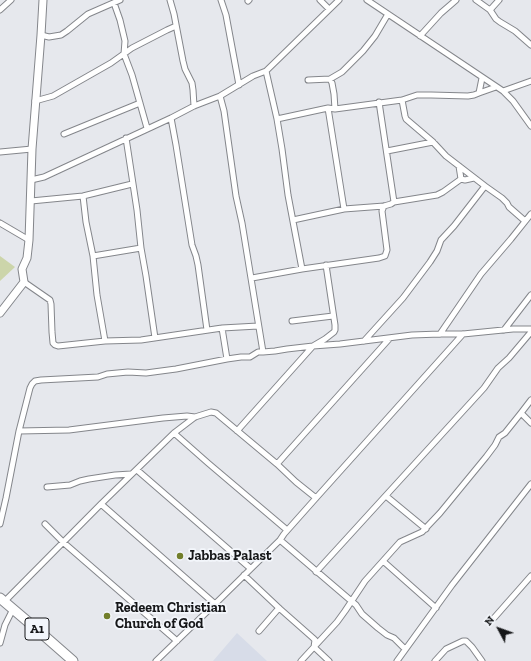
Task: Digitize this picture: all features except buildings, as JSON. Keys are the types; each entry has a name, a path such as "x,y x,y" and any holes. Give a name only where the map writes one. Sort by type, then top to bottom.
{"highway":[{"name":"A1","path":"2,600 73,661"}],"street":[{"path":"0,313 24,282 22,269 26,258 29,240 32,149 43,0"},
{"path":"41,35 49,37 61,35 88,14 120,0"},
{"path":"170,0 184,65 192,83 194,106"},
{"path":"221,0 226,15 239,86"},
{"path":"320,0 329,9"},
{"path":"31,180 44,177 194,106 220,96 239,86 253,76 266,71 339,0"},
{"path":"367,0 503,91 513,101 531,126"},
{"path":"420,36 441,13 456,0"},
{"path":"476,0 490,10 496,19 530,42"},
{"path":"490,10 499,0"},
{"path":"0,10 8,1"},
{"path":"114,3 125,41 124,54 132,75 147,128"},
{"path":"308,80 330,79 342,72 363,51 378,31 388,14"},
{"path":"35,101 53,96 111,63 146,40 176,26"},
{"path":"266,71 277,119 288,195 302,269"},
{"path":"479,93 482,78"},
{"path":"330,79 334,94 335,109"},
{"path":"503,91 531,81"},
{"path":"277,119 328,108 335,109 402,100 431,94 468,96 496,87"},
{"path":"220,96 224,110 236,196 252,278 263,352"},
{"path":"402,100 406,119 433,142 446,156 502,198 509,207 525,221"},
{"path":"379,102 394,202"},
{"path":"64,134 140,103"},
{"path":"328,108 344,209"},
{"path":"171,118 190,230 198,265 207,330"},
{"path":"424,143 426,136"},
{"path":"126,138 137,210 140,248 146,276 155,338"},
{"path":"387,151 433,142"},
{"path":"0,152 32,149"},
{"path":"459,166 461,179"},
{"path":"293,220 344,209 382,208 394,202 437,195 444,192 461,179 465,180 474,178"},
{"path":"31,201 83,196 132,184"},
{"path":"364,341 402,298 438,251 441,240 454,226 485,186"},
{"path":"83,196 105,341"},
{"path":"252,278 385,256 387,250 382,208"},
{"path":"440,334 481,274 512,239 531,214"},
{"path":"0,223 29,240"},
{"path":"93,256 140,248"},
{"path":"237,431 302,357 313,346 326,339 334,332 335,330 326,265"},
{"path":"24,282 50,300 53,343 58,346 155,338 222,328 258,326"},
{"path":"504,330 531,295"},
{"path":"292,321 333,316"},
{"path":"509,323 513,329"},
{"path":"222,328 227,359"},
{"path":"277,464 383,342 390,338 412,335 463,334 513,329 529,331 509,358 498,368 484,388 316,572"},
{"path":"156,661 280,540 287,530 463,334"},
{"path":"0,524 19,431 30,388 35,381 98,377 107,374 128,372 146,373 227,359 250,357 258,352 364,341 383,342"},
{"path":"296,348 302,357"},
{"path":"301,661 337,622 365,581 402,540 416,535 426,529 486,457 499,437 507,430 531,400"},
{"path":"2,600 64,542 174,432 195,417 213,412 216,413 316,498"},
{"path":"521,413 531,423"},
{"path":"19,431 70,430 163,418 187,416 195,417"},
{"path":"174,432 287,530"},
{"path":"137,470 250,568"},
{"path":"48,487 70,484 89,479 131,474"},
{"path":"397,661 452,585 531,484"},
{"path":"386,496 426,529"},
{"path":"101,504 215,604"},
{"path":"45,524 177,641"},
{"path":"280,540 356,605 362,614 386,635 394,638 406,648"},
{"path":"383,561 436,608"},
{"path":"244,575 315,640 314,647"},
{"path":"494,618 531,576"},
{"path":"259,631 279,608"},
{"path":"0,643 5,625 12,609"},
{"path":"435,661 446,649 463,641 466,641 472,647 482,661"},
{"path":"314,647 328,661"}],"shaded area":[{"path":"237,633 267,661 213,661"}],"green space":[{"path":"0,256 15,267 0,281"}],"place":[{"name":"Jabbas Palast","path":"180,556"},
{"name":"Redeem Christian Church of God","path":"107,616"}]}
